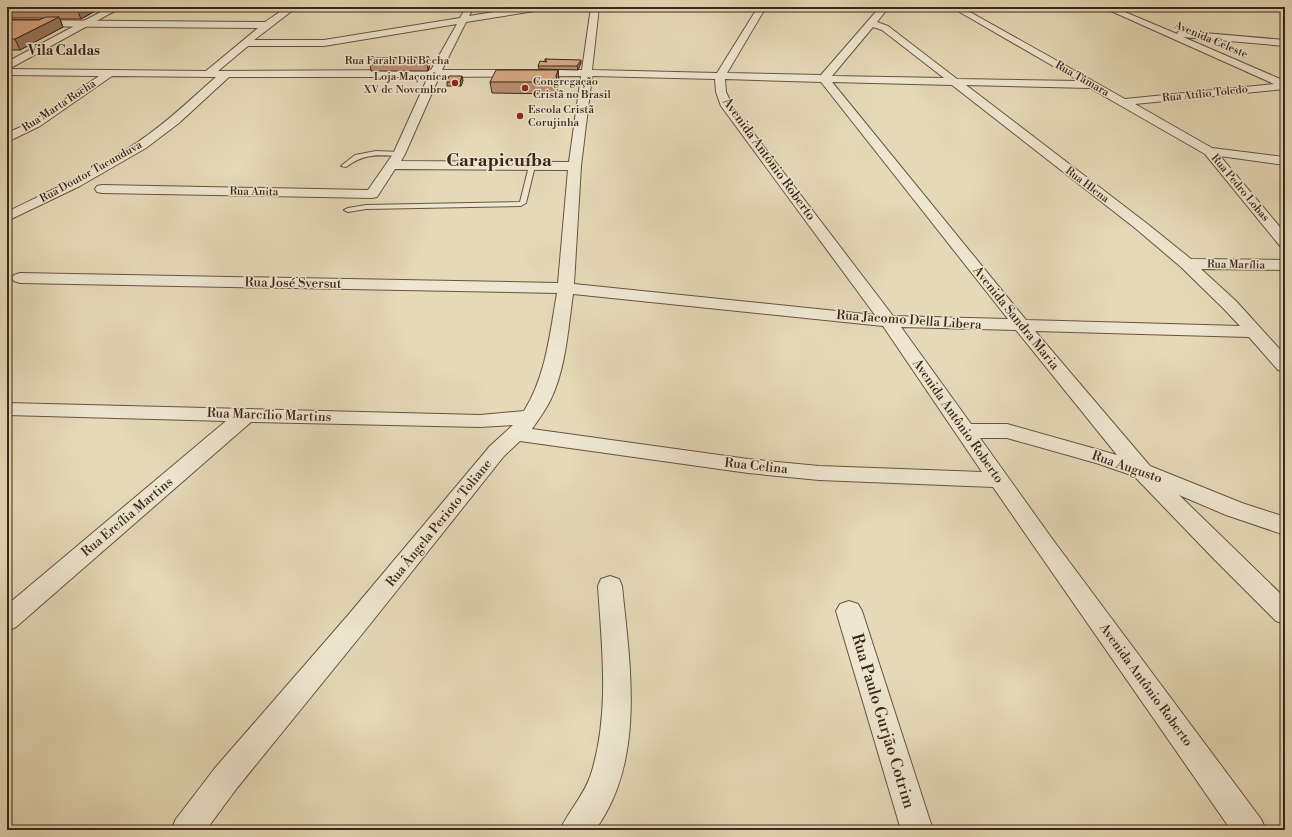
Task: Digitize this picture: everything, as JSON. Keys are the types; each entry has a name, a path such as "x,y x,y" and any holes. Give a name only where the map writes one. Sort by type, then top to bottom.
{"street":[{"path":"7,67 117,7"},
{"path":"208,74 266,25 293,7"},
{"path":"470,7 462,19 395,159 532,166 575,166"},
{"path":"244,43 324,43 541,7"},
{"name":"Rua Ângela Perioto Toliane","path":"187,830 226,778 497,452 524,426 540,401 549,379 555,354 566,288 575,166 595,7"},
{"path":"720,77 762,7"},
{"path":"824,79 885,7"},
{"name":"Rua Tâmara","path":"955,7 1209,151"},
{"name":"Avenida Celeste","path":"1106,7 1285,85"},
{"path":"7,23 266,25"},
{"name":"Rua Hlena","path":"872,23 885,28 1140,225 1187,264 1230,305 1285,366"},
{"path":"1163,32 1285,43"},
{"name":"Rua Farah Dib Becha","path":"7,72 208,74 586,73 1092,85"},
{"name":"Rua Marta Rocha","path":"7,138 36,124 110,73"},
{"name":"Rua Doutor Tucunduva","path":"7,217 67,187 142,145 157,134 226,74"},
{"name":"Avenida Antônio Roberto","path":"720,77 721,92 727,106 888,321 964,431 1250,830"},
{"name":"Avenida Sandra Maria","path":"824,79 1022,326 1142,471 1221,552 1285,614"},
{"name":"Rua Atílio Toledo","path":"1124,102 1285,85"},
{"path":"1209,151 1285,161"},
{"name":"Rua Pedro Lobas","path":"1209,151 1285,243"},
{"name":"Rua Anita","path":"102,189 372,194 395,159"},
{"name":"Rua Marília","path":"1187,264 1285,265"},
{"name":"Rua José Sversut","path":"20,278 566,288"},
{"name":"Rua Jacomo Della Libera","path":"566,288 888,321 1253,332"},
{"name":"Rua Marcílio Martins","path":"7,409 480,421 530,417"},
{"name":"Rua Ercília Martins","path":"7,620 247,414"},
{"name":"Rua Augusto","path":"964,431 1007,431 1103,458 1142,471 1234,509 1285,526"},
{"name":"Rua Celina","path":"516,434 748,466 819,473 999,480"},
{"path":"576,830 596,801 611,758 617,709 616,666 610,586"},
{"name":"Rua Paulo Gurjão Cotrim","path":"849,611 918,830"}],"lane":[{"path":"344,166 354,157 361,154 378,153 395,159"},
{"path":"348,210 366,207 521,204 524,203 532,166"}],"building":[{"path":"7,7 81,7 77,9"},
{"path":"46,17 59,17 15,39 7,39 7,20 39,20"},
{"path":"429,57 427,63 370,64 374,58"},
{"path":"545,59 581,60 577,66 538,66 540,61 547,62"},
{"path":"496,70 558,70 556,76 557,82 490,82"},
{"path":"449,76 462,76 460,82 447,82"}],"place":[{"name":"Loja Maçonica XV de Novembro","path":"455,83"},
{"name":"Congregação Cristã no Brasil","path":"525,88"},
{"name":"Escola Cristã Corujinha","path":"520,116"}],"district":[{"name":"Vila Caldas","path":"64,51"},
{"name":"Carapicuíba","path":"499,160"}]}
